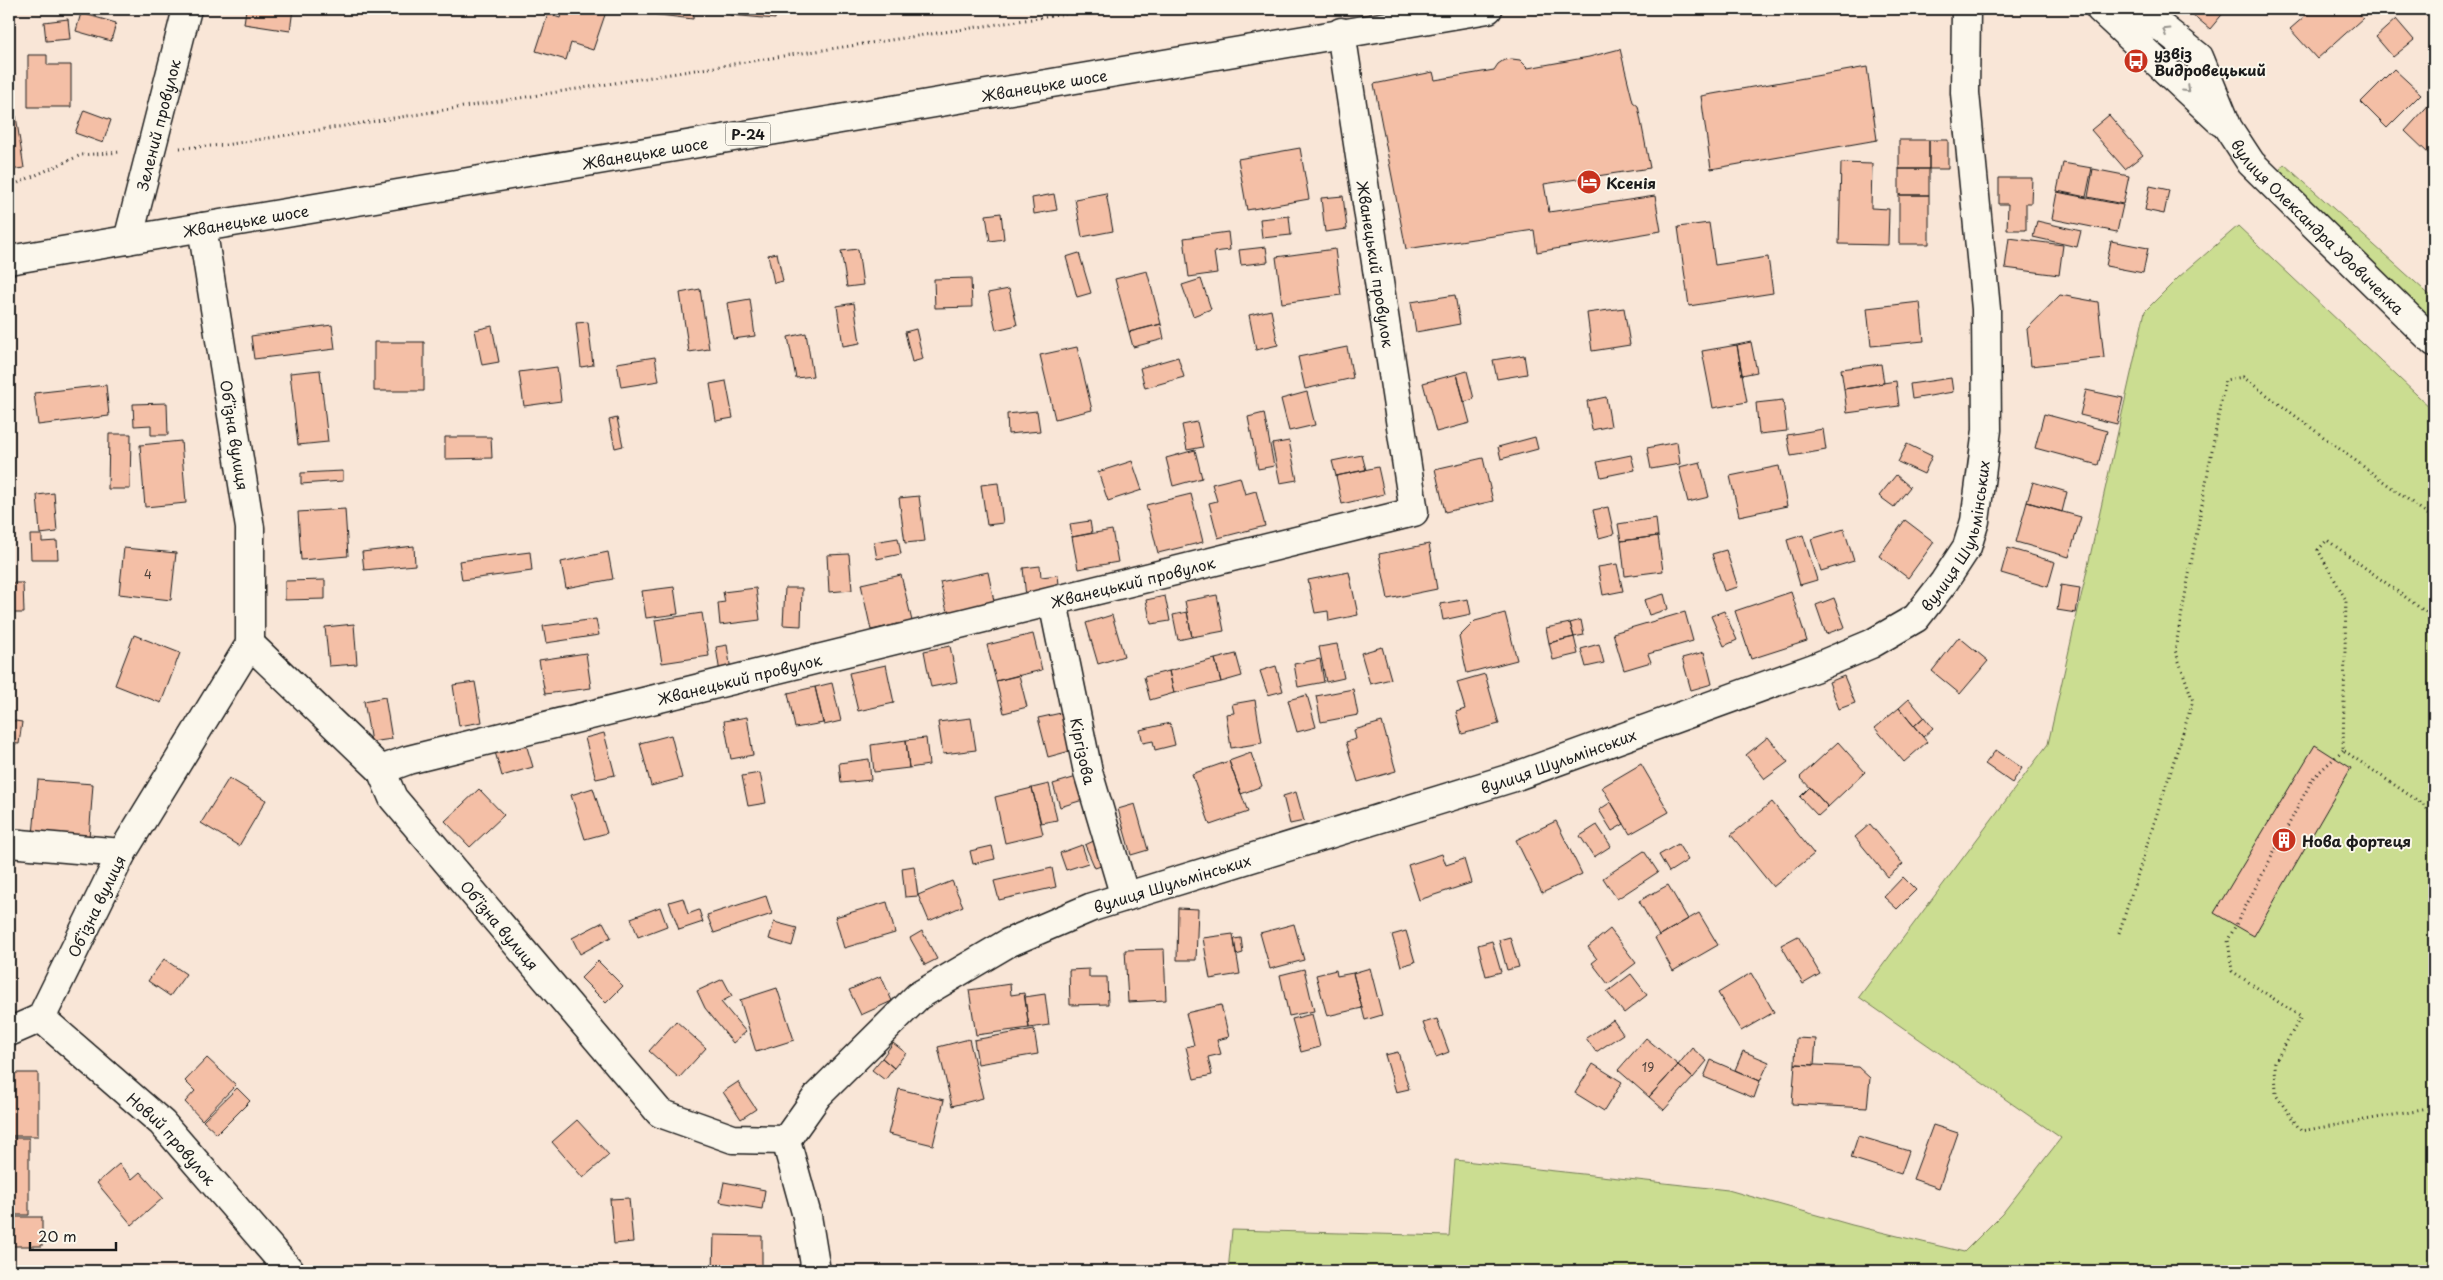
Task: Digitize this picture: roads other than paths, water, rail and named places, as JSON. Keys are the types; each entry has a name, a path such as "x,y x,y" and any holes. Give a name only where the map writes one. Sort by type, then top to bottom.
{"street":[{"name":"Зелений провулок","path":"128,240 187,9"},
{"name":"Жванецьке шосе","path":"9,260 1341,32 1488,9"},
{"name":"вулиця Шульмінських","path":"786,1140 818,1095 918,996 1008,943 1092,907 1512,778 1814,668 1871,644 1916,618 1944,582 1967,547 1975,521 1987,430 1986,310 1964,93 1966,9"},
{"name":"вулиця Олександра Удовиченка","path":"2100,9 2155,58 2228,128"},
{"name":"вулиця Олександра Удовиченка","path":"2123,9 2164,29 2199,57 2228,128 2251,163 2434,342"},
{"name":"Жванецький провулок","path":"381,770 408,760 1414,512 1341,32"},
{"name":"Обʼїзна вулиця","path":"41,1018 122,853 250,644 250,528 202,227"},
{"name":"Кіргізова","path":"1053,602 1088,772 1125,897"},
{"name":"Обʼїзна вулиця","path":"250,644 381,770 393,798 660,1114 732,1139 786,1140"},
{"path":"9,843 122,853"},
{"path":"9,1032 41,1018"},
{"name":"Новий провулок","path":"41,1018 162,1123 290,1271"},
{"path":"786,1140 807,1216 816,1271"}],"place":[{"name":"узвіз Видровецький","path":"2136,61"},
{"name":"Ксенія","path":"1589,182"},
{"name":"Нова фортеця","path":"2284,840"}]}
